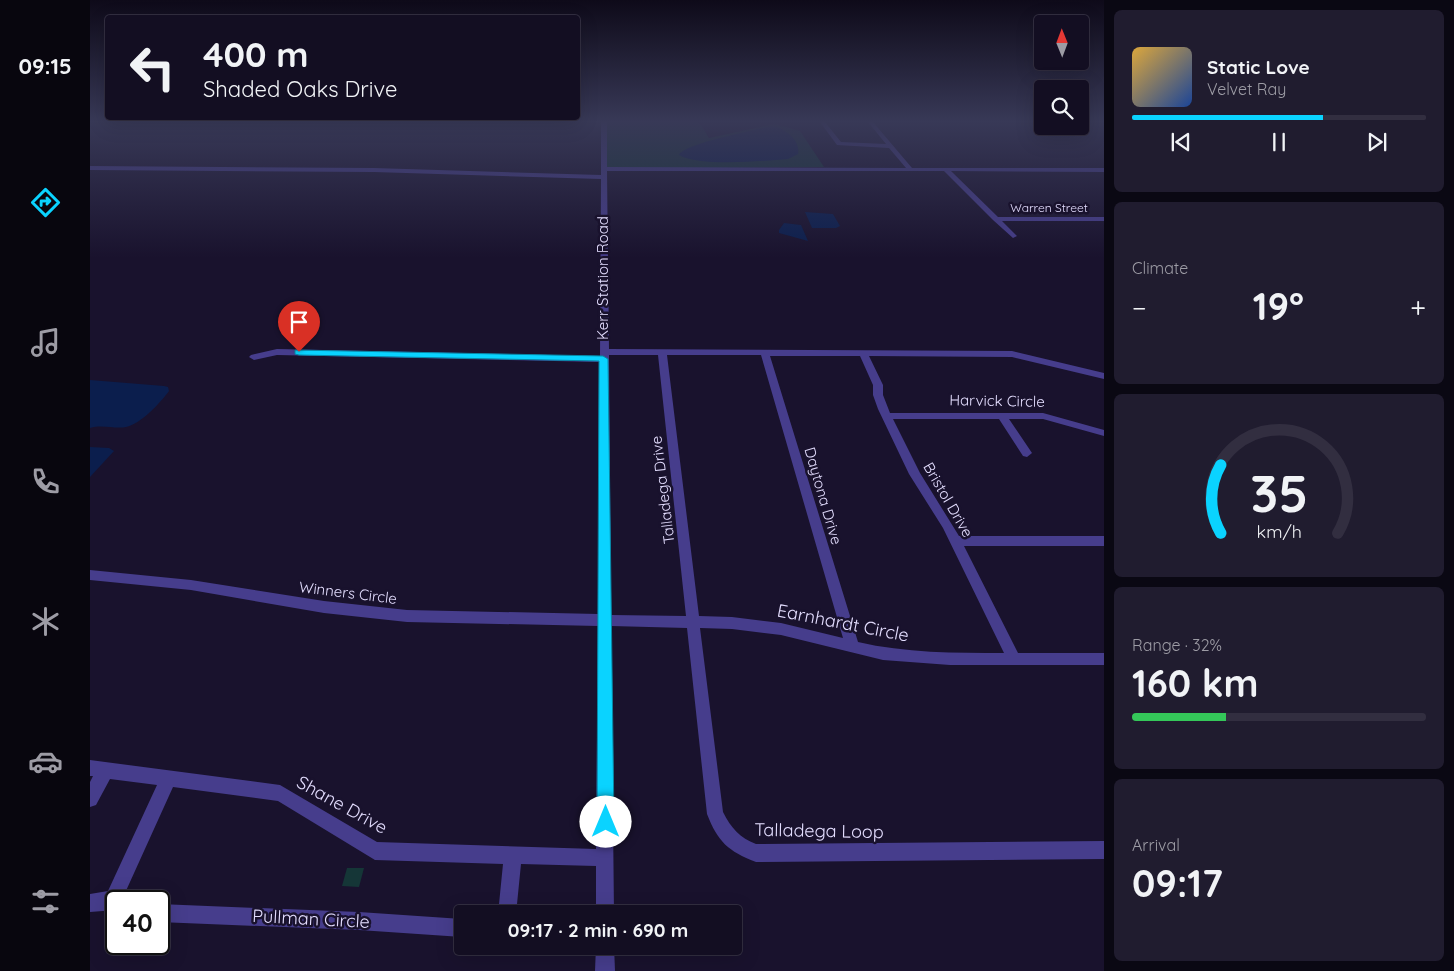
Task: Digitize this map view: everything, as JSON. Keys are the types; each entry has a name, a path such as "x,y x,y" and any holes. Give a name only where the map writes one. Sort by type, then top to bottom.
{"street":[{"path":"90,168 368,170 603,177"},
{"path":"603,169 1104,170"},
{"name":"Kerr Station Road","path":"603,169 606,905"},
{"path":"945,169 1013,236"},
{"name":"Warren Street","path":"995,219 1104,219"},
{"path":"254,357 277,352 603,356 662,353 1012,354 1104,376"},
{"name":"Talladega Drive","path":"662,353 694,622"},
{"name":"Daytona Drive","path":"765,354 852,646"},
{"name":"Bristol Drive","path":"864,354 878,385 878,395 915,474 956,541 1014,659"},
{"name":"Harvick Circle","path":"887,416 1043,416 1104,433"},
{"path":"1002,416 1027,453"},
{"path":"956,541 1104,541"},
{"name":"Winners Circle","path":"90,575 191,585 324,607 407,616 604,620"},
{"name":"Earnhardt Circle","path":"604,620 732,623 781,629 884,654 950,659 1104,659"},
{"name":"Talladega Loop","path":"694,622 715,814 726,836 738,847 756,853 1104,850"},
{"path":"90,799 98,769"},
{"name":"Shane Drive","path":"98,769 280,793 376,850 606,858"},
{"path":"122,890 169,777"},
{"path":"508,905 513,855"},
{"path":"90,903 105,902"},
{"name":"Pullman Circle","path":"170,913 359,921 454,927"},
{"path":"605,955 605,971"}],"green space":[{"path":"603,167 789,167 603,169"},
{"path":"347,868 364,868 359,887 342,886"}],"water":[{"path":"805,212 833,214 840,226 836,228 812,228"},
{"path":"784,223 801,225 808,241 779,233"},
{"path":"90,380 164,386 168,387 169,391 150,412 132,425 126,427 99,426 90,428"},
{"path":"90,447 109,448 114,451 90,477"}],"route":[{"path":"299,352 603,359 606,822"}]}
